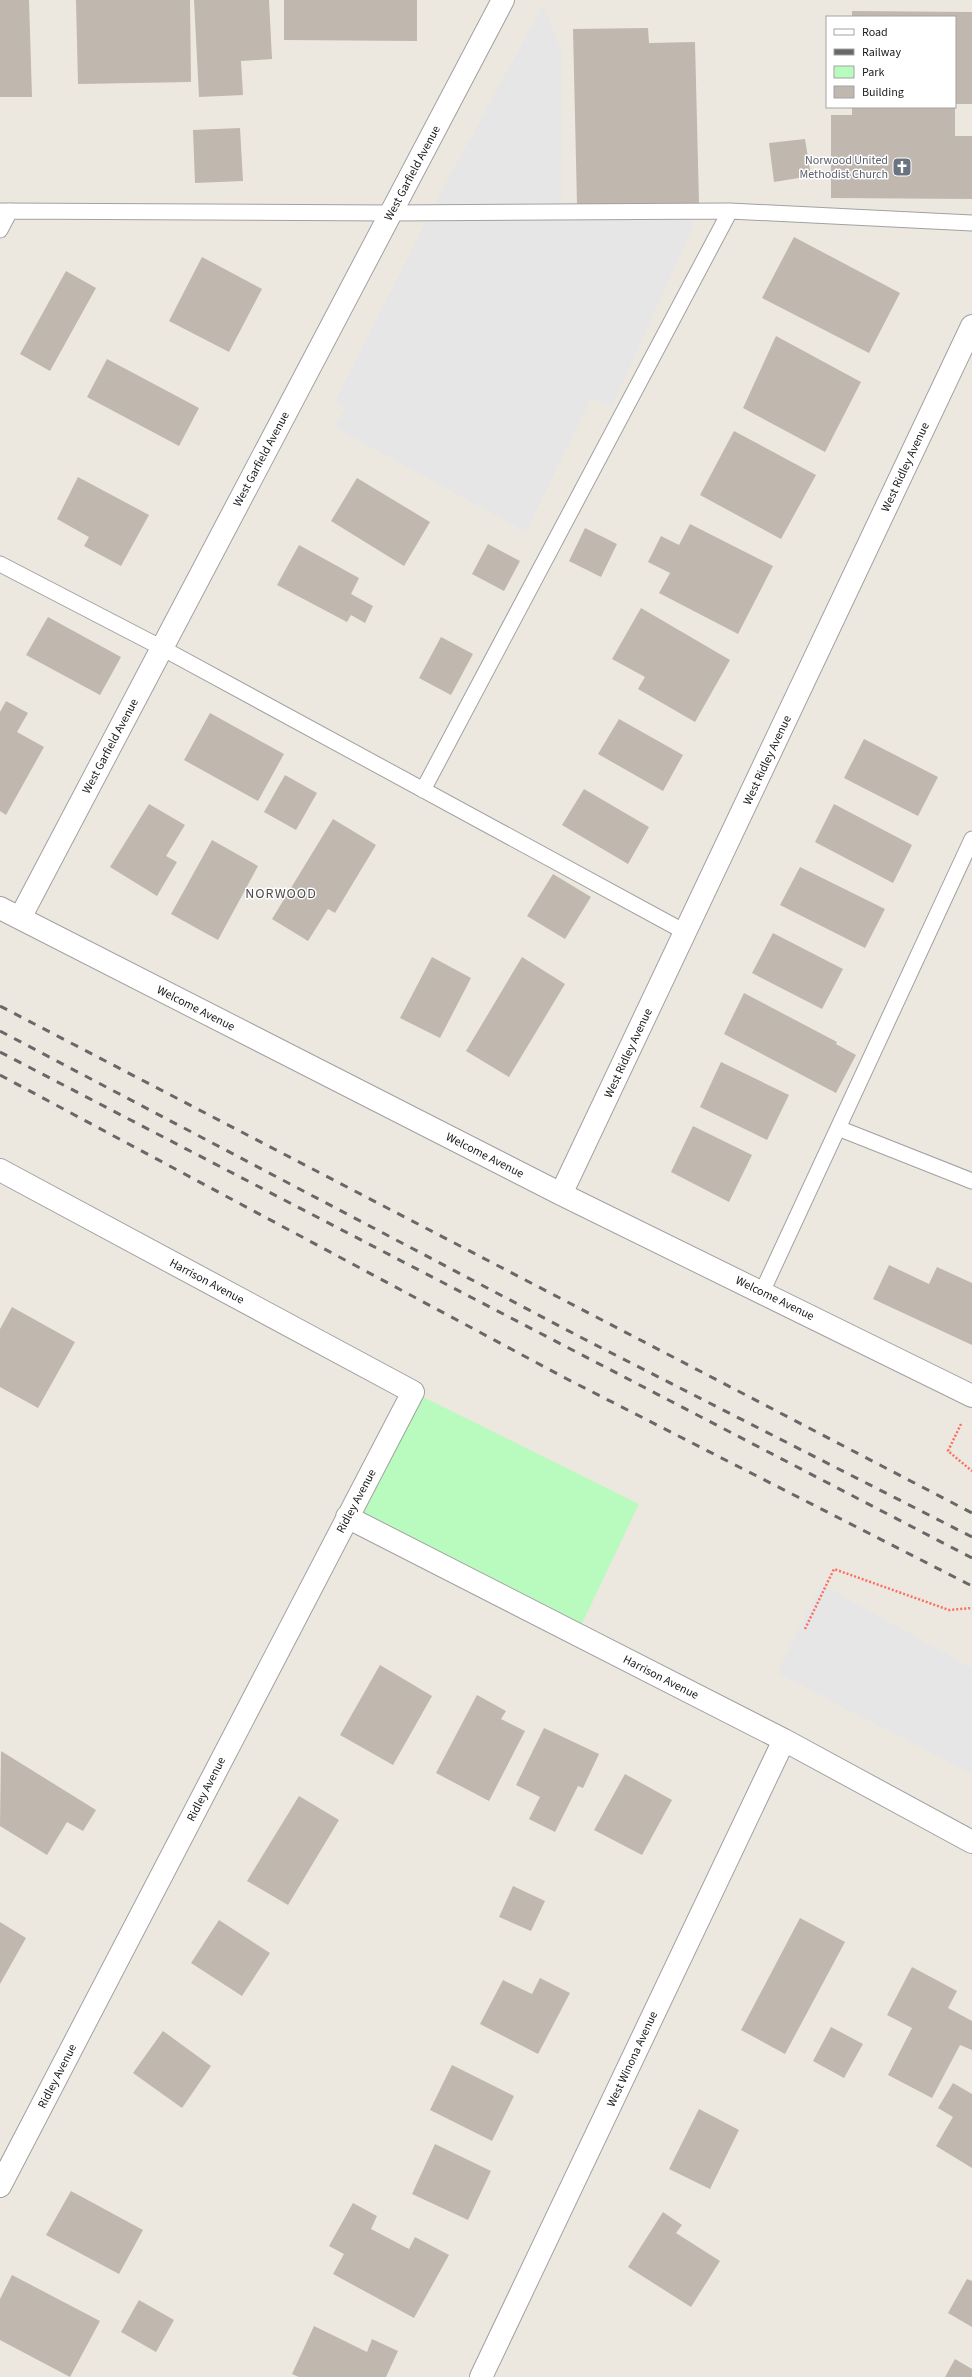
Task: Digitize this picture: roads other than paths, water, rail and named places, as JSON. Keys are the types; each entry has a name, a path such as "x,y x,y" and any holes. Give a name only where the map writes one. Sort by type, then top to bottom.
{"street":[{"name":"West Garfield Avenue","path":"20,918 503,0"},
{"name":"West Ridley Avenue","path":"561,1194 972,326"},
{"name":"Welcome Avenue","path":"0,908 561,1194 972,1396"},
{"name":"Harrison Avenue","path":"0,1170 413,1392"},
{"name":"Ridley Avenue","path":"0,2186 413,1392"},
{"name":"Harrison Avenue","path":"347,1517 784,1740 972,1842"},
{"name":"West Winona Avenue","path":"481,2377 784,1740"}],"lane":[{"path":"0,230 5,211 391,213 730,211 972,223"},
{"path":"423,790 730,211"},
{"path":"0,564 162,648 685,932"},
{"path":"762,1292 972,839"},
{"path":"838,1128 972,1181"}],"railway":[{"path":"0,1006 972,1513"},
{"path":"0,1031 584,1339 972,1537"},
{"path":"0,1052 972,1558"},
{"path":"0,1075 567,1379 972,1586"}],"place":[{"name":"Norwood United Methodist Church","path":"902,167"}],"district":[{"name":"NORWOOD","path":"281,893"}]}
